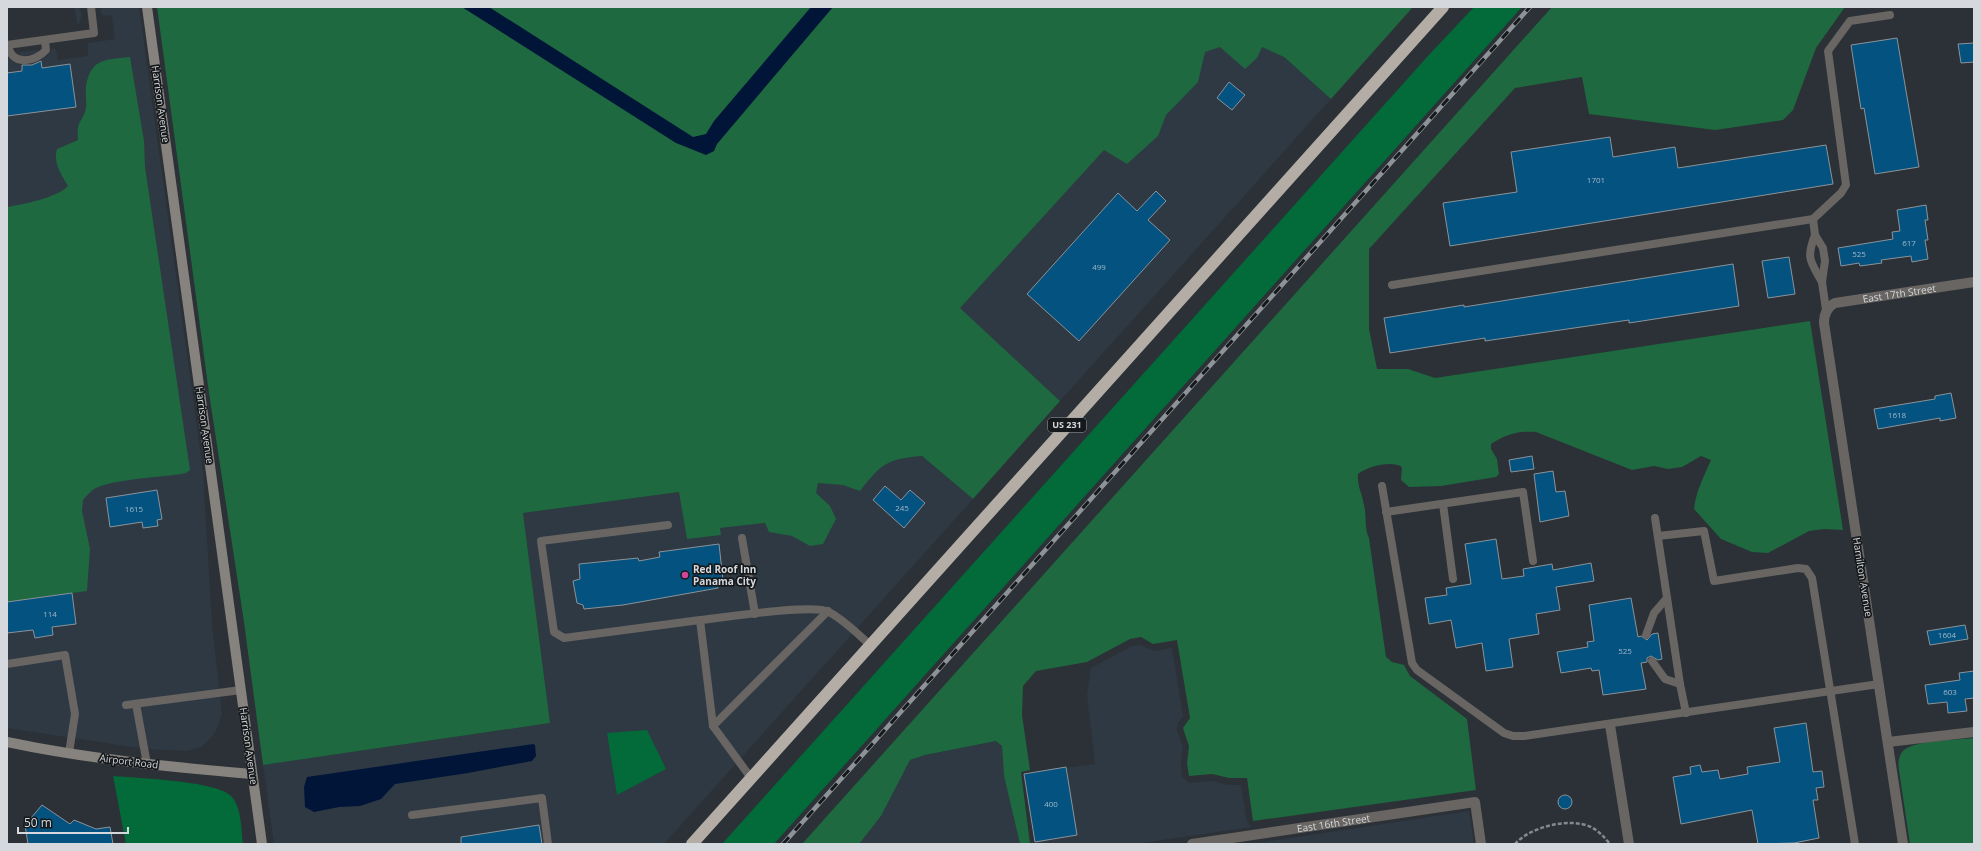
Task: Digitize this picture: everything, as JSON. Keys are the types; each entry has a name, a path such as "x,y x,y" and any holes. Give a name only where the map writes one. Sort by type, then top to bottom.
{"highway":[{"name":"US 231","path":"692,844 1443,7"}],"street":[{"name":"Harrison Avenue","path":"147,7 262,844"},
{"name":"East 17th Street","path":"1826,310 1835,303 1974,282"},
{"name":"Hamilton Avenue","path":"1826,310 1824,323 1903,844"},
{"path":"1610,725 1629,844"},
{"path":"1888,742 1974,732"},
{"name":"Airport Road","path":"7,742 68,754 147,764 252,774"},
{"name":"East 16th Street","path":"1192,844 1475,802 1482,844"}],"lane":[{"path":"45,41 46,50 43,54 34,59 26,60 12,56 9,53 8,45 94,33 90,7"},
{"path":"1392,284 1813,219 1841,193 1846,186 1828,51 1850,21 1890,15"},
{"path":"1813,219 1815,235 1823,248 1824,261 1822,282 1826,310"},
{"path":"1815,235 1809,249 1810,262 1822,282"},
{"path":"1382,486 1409,656 1412,664 1417,670 1504,733 1513,736 1610,725 1879,684"},
{"path":"1386,512 1523,492 1533,561"},
{"path":"1442,504 1453,579"},
{"path":"1655,518 1680,684 1686,713"},
{"path":"668,525 540,541 554,632 564,638 700,620 801,609 828,611 851,627 870,645"},
{"path":"1658,536 1704,531 1714,581 1798,568 1806,570 1812,578 1855,844"},
{"path":"742,538 756,614"},
{"path":"1646,635 1654,613 1667,598"},
{"path":"713,726 828,611"},
{"path":"700,620 713,726 751,778"},
{"path":"7,664 65,655 75,714 68,754"},
{"path":"1652,661 1665,679 1680,684"},
{"path":"126,705 241,690"},
{"path":"136,704 147,764"},
{"path":"412,815 542,798 548,844"}],"path":[{"path":"1515,844 1528,832 1543,827 1580,824 1600,832 1610,844"}],"shaded area":[{"path":"74,7 79,7 82,14 79,24 77,23"},
{"path":"102,7 139,7 203,470 212,625 222,714 216,731 210,739 201,747 188,751 145,749 7,728 7,58 21,64 38,62 46,57 53,48 56,50 58,60 88,56 88,43 115,39 112,16 102,15 100,12"},
{"path":"1227,7 1331,99 1060,401 949,299"},
{"path":"39,51 36,54 23,56 18,54 20,52"},
{"path":"918,453 973,499 664,844 274,844 263,765 550,723 523,513 679,492"},
{"path":"1140,645 1154,651 1172,648 1183,716 1178,723 1177,730 1183,747 1181,761 1182,777 1190,783 1212,781 1228,785 1241,785 1247,822 1252,827 1135,844 1037,844 1028,778 1032,777 1035,772 1095,764 1087,695 1091,668 1132,646"},
{"path":"996,741 1002,746 1004,776 1020,844 859,844 881,816 910,760 925,755"},
{"path":"1469,811 1474,844 1250,844"}],"green space":[{"path":"157,7 1413,7 1331,99 1284,57 1262,47 1257,58 1245,69 1220,47 1205,52 1198,82 1166,115 1158,136 1127,164 1104,150 960,308 1060,401 973,499 922,456 901,459 886,464 874,474 860,491 843,485 818,483 816,493 830,506 836,519 823,544 810,546 792,536 769,532 765,523 720,528 721,535 687,539 679,492 523,513 550,723 263,765 244,622 209,393"},
{"path":"1474,7 1522,7 774,844 722,844 1427,57"},
{"path":"1552,7 1845,7 1816,48 1793,110 1783,120 1715,130 1589,114 1582,77 1515,88 1369,249 1369,329 1377,369 1408,369 1435,378 1810,321 1843,530 1824,529 1809,531 1768,553 1752,552 1721,539 1694,509 1698,490 1711,460 1701,456 1682,467 1668,469 1654,466 1632,470 1536,432 1512,434 1491,444 1491,449 1497,459 1499,474 1496,477 1441,486 1409,487 1401,480 1402,467 1392,464 1379,465 1362,471 1358,474 1358,478 1365,509 1367,534 1369,538 1386,657 1392,662 1404,665 1410,676 1467,719 1476,790 1253,821 1247,778 1229,778 1212,774 1189,776 1187,763 1189,746 1183,728 1190,718 1177,640 1153,644 1141,637 1130,639 1087,662 1036,671 1023,686 1022,715 1030,770 1021,772 1030,844 1020,844 1004,776 1002,746 996,741 925,755 910,760 881,816 859,844 802,844"},
{"path":"130,57 144,141 145,167 190,470 186,473 176,475 126,480 103,485 94,489 83,500 82,511 90,549 87,591 7,602 7,207 48,197 56,194 68,186 58,168 56,154 57,149 78,140 79,125 86,108 86,86 88,77 96,65 101,62"},
{"path":"647,730 666,769 617,795 607,733"},
{"path":"1974,738 1974,844 1910,844 1899,767 1899,760 1904,750 1927,742"},
{"path":"113,776 177,781 212,787 224,792 232,797 238,807 243,844 126,844"}],"water":[{"path":"462,7 489,7 693,137 706,134 714,121 811,7 833,7 717,144 714,151 706,155 676,143"},
{"path":"533,744 535,745 536,756 532,761 468,773 395,784 381,799 360,806 339,807 314,812 305,807 304,787 307,777"}],"building":[{"path":"1897,38 1919,167 1875,174 1864,108 1861,109 1851,45"},
{"path":"1974,43 1974,62 1961,63 1958,44"},
{"path":"41,61 42,68 70,64 76,107 7,116 7,73 22,71 22,65 32,65"},
{"path":"1229,82 1245,95 1232,110 1217,98"},
{"path":"1610,137 1613,157 1675,147 1678,168 1826,145 1833,184 1450,246 1443,203 1517,192 1511,152"},
{"path":"1156,191 1166,201 1148,220 1170,240 1079,341 1027,294 1118,193 1137,211"},
{"path":"1926,205 1928,220 1925,220 1928,240 1925,240 1928,259 1912,262 1911,256 1881,260 1882,263 1860,266 1859,263 1841,266 1838,248 1893,239 1892,232 1900,231 1897,210"},
{"path":"1789,257 1795,294 1768,298 1762,261"},
{"path":"1733,264 1739,306 1629,323 1629,320 1485,341 1485,338 1390,353 1384,318 1464,305 1464,307"},
{"path":"1951,393 1956,418 1940,421 1940,418 1878,429 1874,409 1935,399 1935,396"},
{"path":"1532,456 1534,469 1511,472 1509,460"},
{"path":"1553,471 1556,492 1565,491 1569,516 1540,522 1534,474"},
{"path":"885,486 901,500 910,490 925,503 904,528 873,500"},
{"path":"157,490 162,519 157,520 158,526 143,528 142,522 110,527 106,498"},
{"path":"1496,539 1502,579 1524,576 1523,569 1552,564 1553,570 1591,563 1594,581 1556,587 1560,610 1536,614 1539,634 1509,639 1513,667 1486,671 1482,643 1456,648 1451,620 1429,624 1425,598 1447,595 1446,588 1471,584 1465,544"},
{"name":"Red Roof Inn Panama City","path":"719,544 723,580 717,582 718,588 623,605 584,609 583,605 577,603 573,581 580,579 579,564 638,558 639,561 660,557 659,552"},
{"path":"72,593 76,624 52,627 53,635 35,638 33,630 7,633 7,602"},
{"path":"1631,598 1638,637 1641,636 1647,640 1652,634 1658,633 1662,659 1658,660 1651,656 1647,658 1647,662 1641,663 1646,689 1603,695 1599,670 1592,671 1591,668 1561,673 1557,652 1588,647 1587,642 1594,641 1589,605"},
{"path":"1965,625 1968,639 1930,645 1927,631"},
{"path":"1974,671 1974,698 1965,699 1967,711 1948,713 1947,702 1928,704 1925,685 1960,680 1959,673"},
{"path":"1806,723 1813,772 1822,771 1824,787 1816,788 1818,800 1813,800 1819,838 1794,843 1758,844 1752,810 1681,824 1673,777 1691,774 1690,767 1700,765 1702,772 1718,770 1720,779 1748,774 1747,767 1780,762 1774,728"},
{"path":"1066,767 1077,835 1035,842 1024,774"},
{"path":"1565,795 1570,797 1572,802 1570,807 1565,809 1560,807 1558,802 1560,797"},
{"path":"42,805 70,824 74,820 96,829 110,827 113,844 28,844 25,825"},
{"path":"539,825 542,844 461,844 461,837"}],"railway":[{"path":"783,844 1530,7"}],"place":[{"name":"Red Roof Inn Panama City","path":"685,575"}]}
